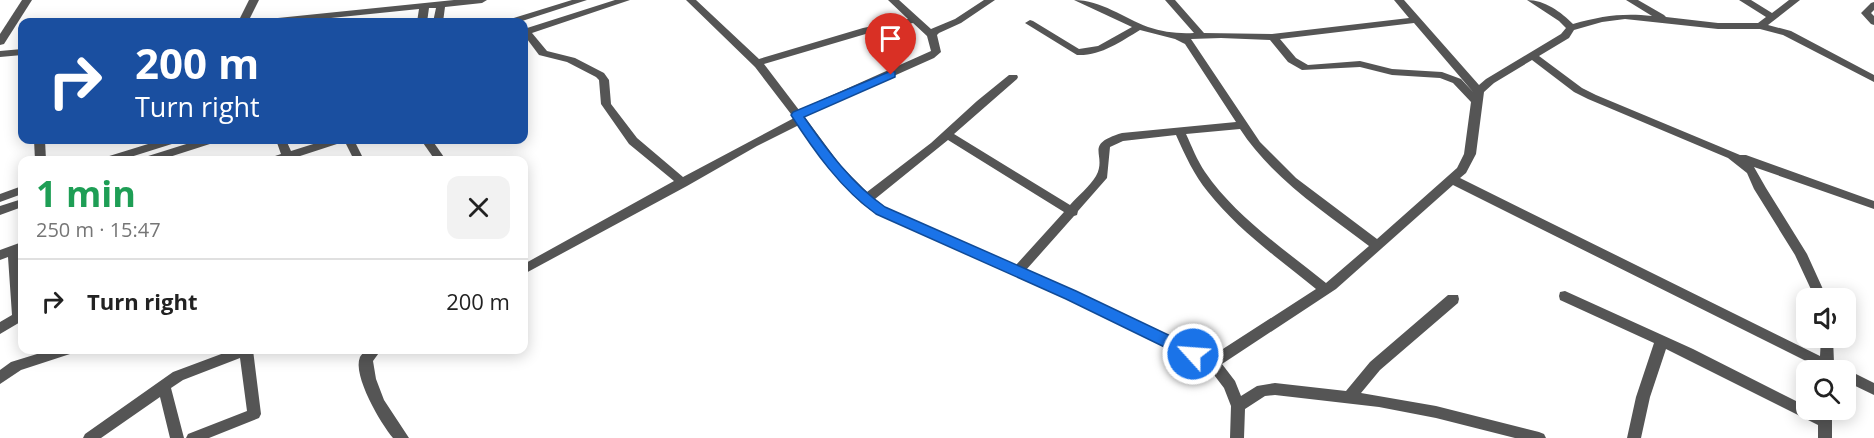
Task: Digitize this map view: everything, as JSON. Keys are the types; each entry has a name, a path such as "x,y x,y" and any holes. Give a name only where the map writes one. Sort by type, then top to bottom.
{"street":[{"path":"0,42 27,0"},
{"path":"245,18 254,0"},
{"path":"346,18 433,4 482,0"},
{"path":"523,18 581,0"},
{"path":"528,30 626,0"},
{"path":"691,0 757,63 778,87 841,174 865,200 880,210 1213,363 1230,385 1238,406 1237,438"},
{"path":"528,267 799,118 936,52 937,47 932,35 893,0"},
{"path":"932,35 935,31 958,21 990,0"},
{"path":"1079,0 1139,27 1189,42 1256,145 1292,181 1375,244"},
{"path":"1170,0 1201,36"},
{"path":"1399,0 1478,96"},
{"path":"1532,0 1562,19 1571,28"},
{"path":"1631,0 1665,19"},
{"path":"1744,0 1772,17"},
{"path":"1761,26 1795,0"},
{"path":"424,18 433,4"},
{"path":"1874,5 1866,13 1874,21"},
{"path":"1213,363 1325,289 1375,244 1453,180 1462,170 1470,154 1478,96 1490,81 1564,36 1571,28 1601,19 1625,16 1706,25 1761,26 1787,33 1874,79"},
{"path":"757,63 867,30 915,20"},
{"path":"1178,37 1272,37 1417,20"},
{"path":"1030,22 1077,52 1085,53 1092,52 1139,27"},
{"path":"528,35 543,53 571,60 600,75 604,80 606,104 633,141 683,183"},
{"path":"1272,37 1292,60 1306,68 1360,64 1392,72 1442,75 1457,81 1478,96"},
{"path":"0,54 18,52"},
{"path":"1533,56 1578,90 1592,97 1732,155 1874,205"},
{"path":"865,200 947,135 1013,77"},
{"path":"1017,272 1101,178 1105,169 1101,152 1104,145 1122,137 1243,125"},
{"path":"1179,131 1200,173 1221,199 1263,238 1325,289"},
{"path":"947,135 1073,212"},
{"path":"121,156 155,144"},
{"path":"161,156 197,144"},
{"path":"292,156 325,144"},
{"path":"1732,155 1752,171 1760,189 1801,254 1816,288"},
{"path":"1453,180 1812,360"},
{"path":"0,198 18,191"},
{"path":"0,211 18,204"},
{"path":"0,255 18,248"},
{"path":"1565,296 1796,403"},
{"path":"1349,398 1375,366 1453,299"},
{"path":"0,329 18,318"},
{"path":"1634,438 1643,397 1662,341"},
{"path":"0,378 16,366 53,354"},
{"path":"90,438 178,376 236,354"},
{"path":"193,438 254,414 246,354"},
{"path":"370,354 366,359 365,371 389,425 402,438"},
{"path":"1856,380 1874,389"},
{"path":"164,386 177,438"},
{"path":"1238,406 1262,390 1275,389 1379,401 1436,412 1539,438"},
{"path":"1825,420 1825,438"}],"route":[{"path":"891,75 797,115 814,141 860,196 880,210 1071,295 1193,354"}]}
